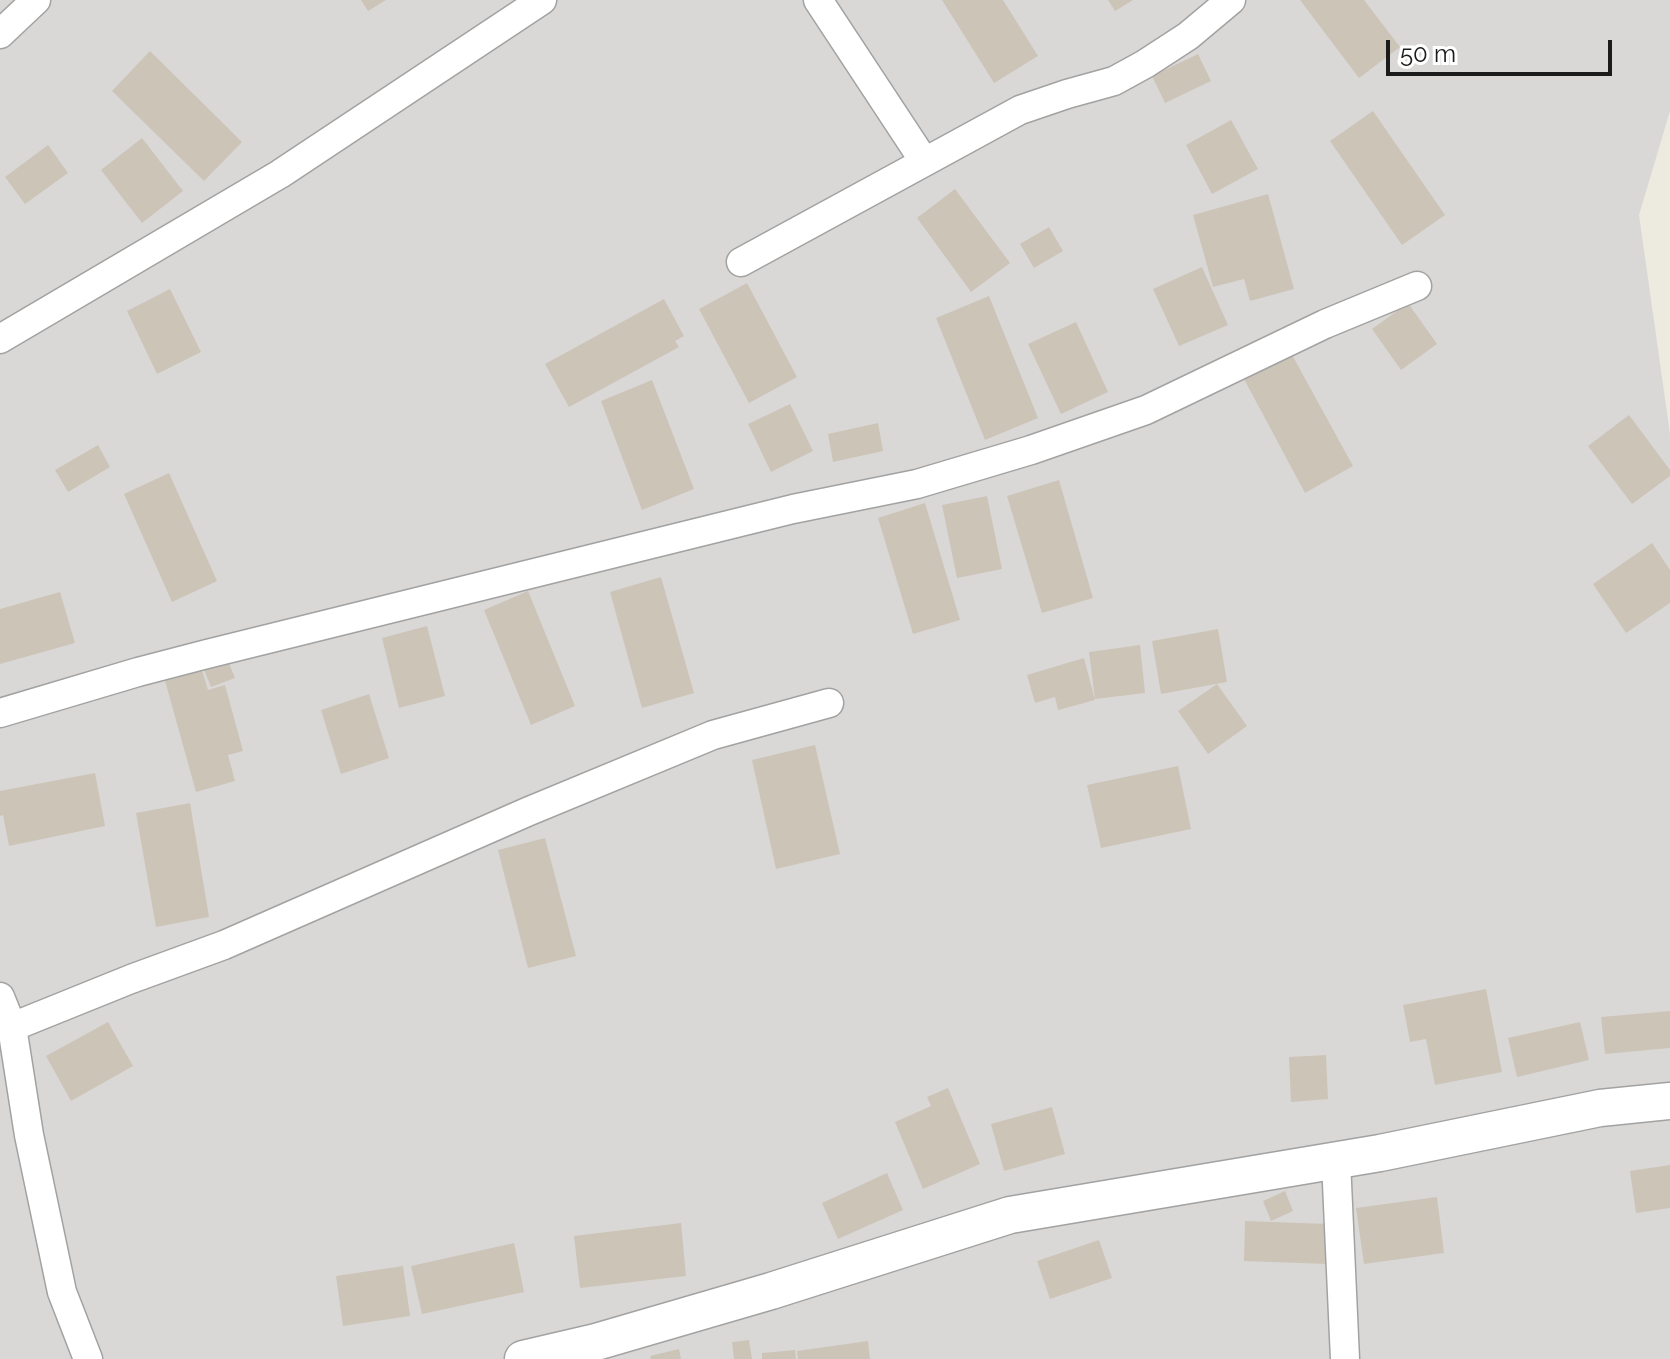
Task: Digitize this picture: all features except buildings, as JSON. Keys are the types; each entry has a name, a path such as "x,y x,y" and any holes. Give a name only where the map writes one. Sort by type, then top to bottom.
{"street":[{"path":"0,34 36,0"},
{"path":"0,339 280,174 542,0"},
{"path":"818,0 924,161"},
{"path":"741,262 1020,110 1114,81 1135,70 1188,36 1231,0"},
{"path":"0,713 138,672 360,615 793,509 917,484 1017,455 1146,410 1325,324 1417,286"},
{"path":"88,1359 62,1292 3,1007 131,979 224,945 527,812 713,735 829,703"},
{"path":"523,1359 599,1350 1010,1215 1336,1161 1600,1108 1670,1101"},
{"path":"1336,1161 1345,1359"}],"shaded area":[{"path":"0,0 1670,0 1670,111 1639,215 1670,434 1670,1359 0,1359"}]}
